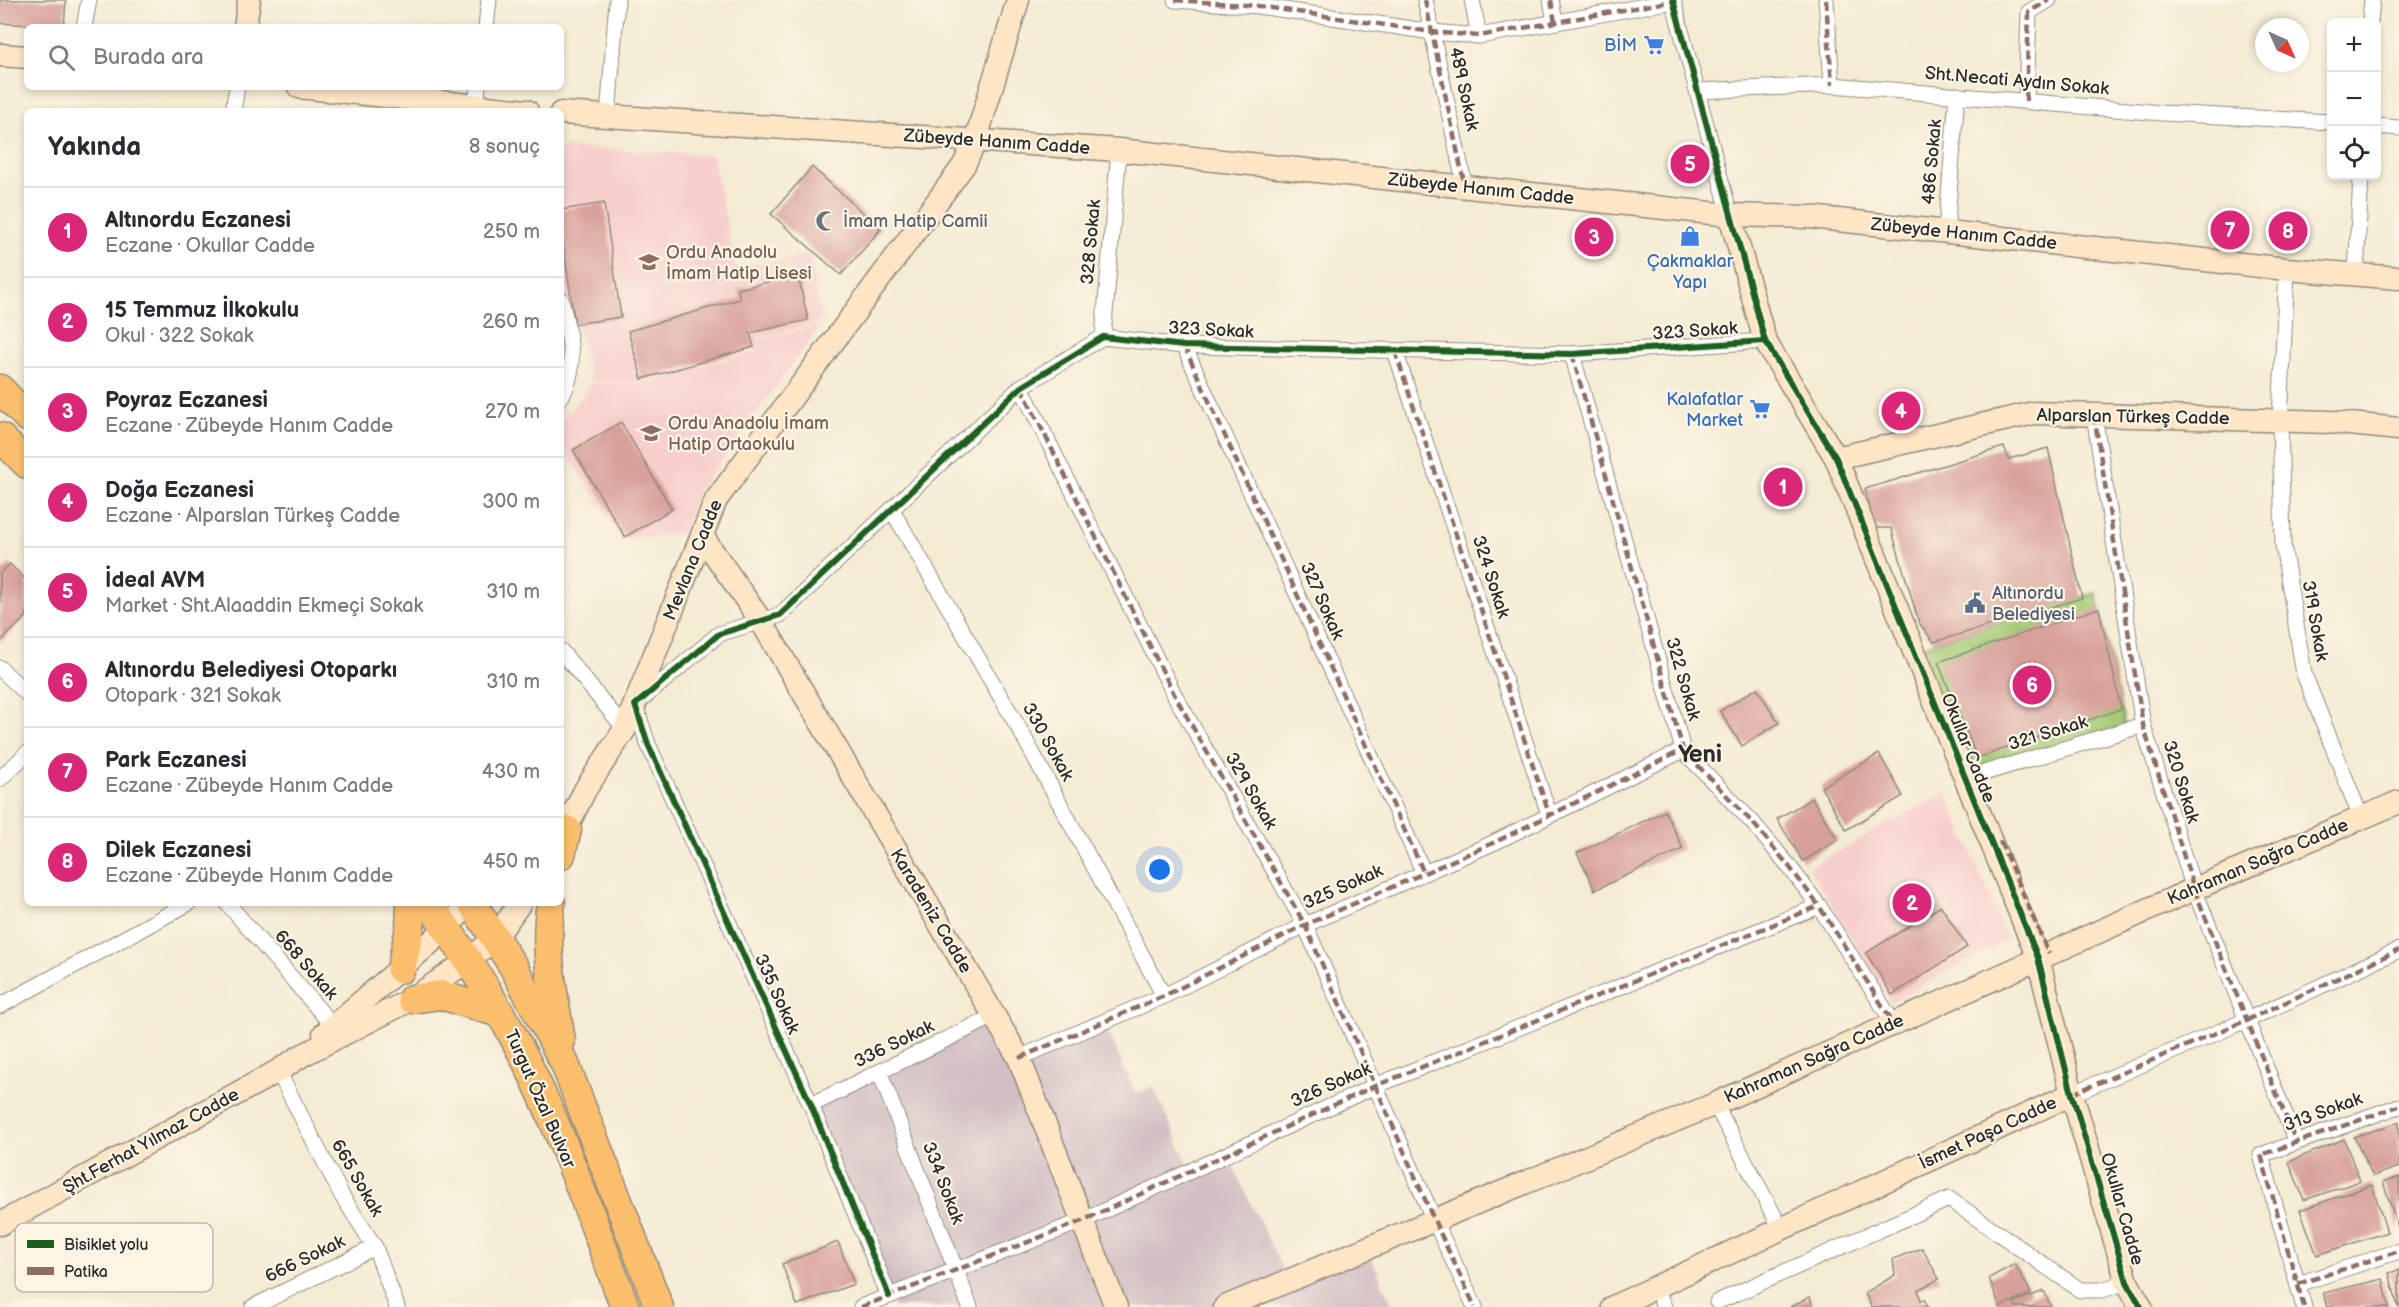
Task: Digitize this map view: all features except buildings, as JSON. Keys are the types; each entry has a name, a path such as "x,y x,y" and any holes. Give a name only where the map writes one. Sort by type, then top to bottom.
{"highway":[{"path":"0,389 24,414"},
{"path":"0,437 24,461"},
{"path":"401,969 410,928 411,906"},
{"name":"Turgut Özal Bulvar","path":"431,906 469,960 513,1036 566,1154 625,1307"},
{"name":"Turgut Özal Bulvar","path":"474,906 496,937 565,1064 659,1307"},
{"path":"551,906 548,957 565,1064"},
{"path":"412,999 441,995 500,1013"}],"street":[{"path":"85,24 89,0"},
{"path":"245,24 249,0"},
{"path":"486,24 489,0"},
{"path":"608,116 617,0"},
{"name":"Mevlana Cadde","path":"564,830 585,790 625,729 716,500 964,165 975,142 1018,0"},
{"path":"1175,0 1257,3 1432,32 1479,36 1673,1 1730,215"},
{"name":"489 Sokak","path":"1425,0 1465,187"},
{"path":"1472,0 1479,36"},
{"path":"1551,0 1555,22"},
{"path":"1826,0 1832,85"},
{"path":"2026,101 2029,12 2049,0"},
{"path":"2370,18 2372,0"},
{"path":"0,54 24,57"},
{"name":"Sht.Necati Aydın Sokak","path":"1698,91 1832,85 2327,122"},
{"path":"234,108 236,90"},
{"path":"316,90 409,106 477,97 515,108"},
{"name":"486 Sokak","path":"1946,232 1957,95"},
{"name":"Zübeyde Hanım Cadde","path":"564,113 1119,150 1730,215 1810,217 2287,269 2399,278"},
{"path":"2381,126 2399,128"},
{"name":"328 Sokak","path":"1103,337 1119,150"},
{"path":"2356,274 2361,180"},
{"name":"Okullar Cadde","path":"1730,215 1765,341 1840,457 1968,778 2044,956 2072,1094 2127,1282 2141,1307"},
{"name":"319 Sokak","path":"2287,269 2280,420 2283,545 2304,674 2361,818"},
{"path":"564,316 571,357 571,376 564,391"},
{"path":"635,705 719,634 780,615 1021,387 1103,337"},
{"name":"323 Sokak","path":"1103,337 1184,346 1572,354 1765,341"},
{"name":"327 Sokak","path":"1184,346 1424,873"},
{"name":"324 Sokak","path":"1395,351 1549,814"},
{"name":"322 Sokak","path":"1572,354 1683,750 1753,824 1819,906 1894,1024"},
{"name":"329 Sokak","path":"1021,387 1174,694 1305,925 1434,1220 1475,1307"},
{"name":"Alparslan Türkeş Cadde","path":"1840,457 2034,413 2330,422 2399,429"},
{"name":"320 Sokak","path":"2094,415 2143,725 2194,889 2296,1142"},
{"name":"330 Sokak","path":"892,510 1020,730 1164,996"},
{"name":"Karadeniz Cadde","path":"702,536 761,621 1019,1058 1116,1307"},
{"path":"564,655 625,729"},
{"path":"0,668 24,691"},
{"name":"335 Sokak","path":"635,705 648,744 811,1105 889,1296"},
{"name":"321 Sokak","path":"1968,778 2143,725"},
{"name":"325 Sokak","path":"1019,1058 1164,996 1305,925 1494,843 1683,750"},
{"path":"0,779 24,756"},
{"name":"Kahraman Sağra Cadde","path":"1225,1307 1715,1104 2194,889 2399,802"},
{"path":"0,1006 183,906"},
{"name":"668 Sokak","path":"230,906 333,1026"},
{"name":"Şht.Ferhat Yılmaz Cadde","path":"301,1056 469,906"},
{"path":"496,937 518,906"},
{"name":"326 Sokak","path":"861,1307 1082,1221 1375,1086 1819,906"},
{"name":"Şht.Ferhat Yılmaz Cadde","path":"0,1224 278,1071 301,1056 412,999 469,960 496,937"},
{"name":"İsmet Paşa Cadde","path":"1613,1307 1660,1297 1781,1229 2072,1094 2247,1020 2399,950"},
{"name":"336 Sokak","path":"811,1105 994,1016"},
{"name":"665 Sokak","path":"278,1071 342,1196 375,1247 397,1307"},
{"name":"334 Sokak","path":"880,1073 970,1307"},
{"path":"1715,1104 1781,1229"},
{"name":"313 Sokak","path":"2298,1284 2261,1155 2399,1106"},
{"path":"1717,1302 1948,1199 2080,1290 2102,1290 2127,1282"},
{"name":"666 Sokak","path":"253,1307 375,1247"},
{"path":"2304,1307 2298,1284 2399,1251"}],"shaded area":[{"name":"Ordu Anadolu İmam Hatip Lisesi","path":"564,147 712,155 736,267 809,255 821,318 816,324 759,338 760,348 639,383 590,381 579,328 574,326 564,273"},
{"name":"Ordu Anadolu İmam Hatip Ortaokulu","path":"821,325 699,490 682,533 622,540 564,448 564,419 591,383 639,384 761,350 760,339"},
{"path":"1946,792 2008,939 1890,1003 1809,867"},
{"path":"994,1016 1019,1058 1104,1022 1136,1095 1153,1086 1191,1171 1227,1154 1288,1281 1367,1248 1393,1307 894,1307 811,1105"}],"green space":[{"path":"2096,593 2126,731 1972,776 1912,649"}],"marked path":[{"path":"1175,0 1258,6 1432,32 1479,36 1673,1"},
{"path":"1425,0 1465,187"},
{"path":"1551,0 1555,22"},
{"path":"1826,0 1832,85"},
{"path":"2026,101 2029,12 2049,0"},
{"path":"1184,346 1424,873"},
{"path":"1395,351 1549,814"},
{"path":"1572,354 1683,750 1753,823 1788,865 1819,906 1894,1024"},
{"path":"1021,387 1174,694 1305,925 1434,1220 1475,1307"},
{"path":"2094,415 2143,725 2194,889 2296,1142"},
{"path":"1019,1058 1164,996 1305,925 1493,843 1683,750"},
{"path":"2000,841 2049,954"},
{"path":"861,1307 1082,1221 1375,1086 1819,906"},
{"path":"2072,1094 2247,1020 2399,950"},
{"path":"2304,1307 2261,1155 2399,1106"},
{"path":"2298,1284 2399,1251"}],"cycle path":[{"path":"1673,0 1765,341 1836,458 2038,958 2072,1094 2127,1282 2141,1307"},
{"path":"889,1296 811,1105 648,744 635,705 719,634 780,615 1021,387 1103,337 1184,346 1572,354 1765,341"}],"place":[{"name":"BİM","path":"1654,45"},
{"name":"İdeal AVM","path":"1690,164"},
{"name":"İmam Hatip Camii","path":"826,221"},
{"name":"Park Eczanesi","path":"2230,230"},
{"name":"Dilek Eczanesi","path":"2288,231"},
{"name":"Çakmaklar Yapı","path":"1690,236"},
{"name":"Poyraz Eczanesi","path":"1594,237"},
{"name":"Ordu Anadolu İmam Hatip Lisesi","path":"649,262"},
{"name":"Kalafatlar Market","path":"1760,409"},
{"name":"Doğa Eczanesi","path":"1901,411"},
{"name":"Ordu Anadolu İmam Hatip Ortaokulu","path":"651,433"},
{"name":"Altınordu Eczanesi","path":"1783,487"},
{"name":"Altınordu Belediyesi","path":"1975,603"},
{"name":"Altınordu Belediyesi Otoparkı","path":"2032,685"},
{"name":"15 Temmuz İlkokulu","path":"1912,903"}],"district":[{"name":"Yeni","path":"1700,754"}]}
